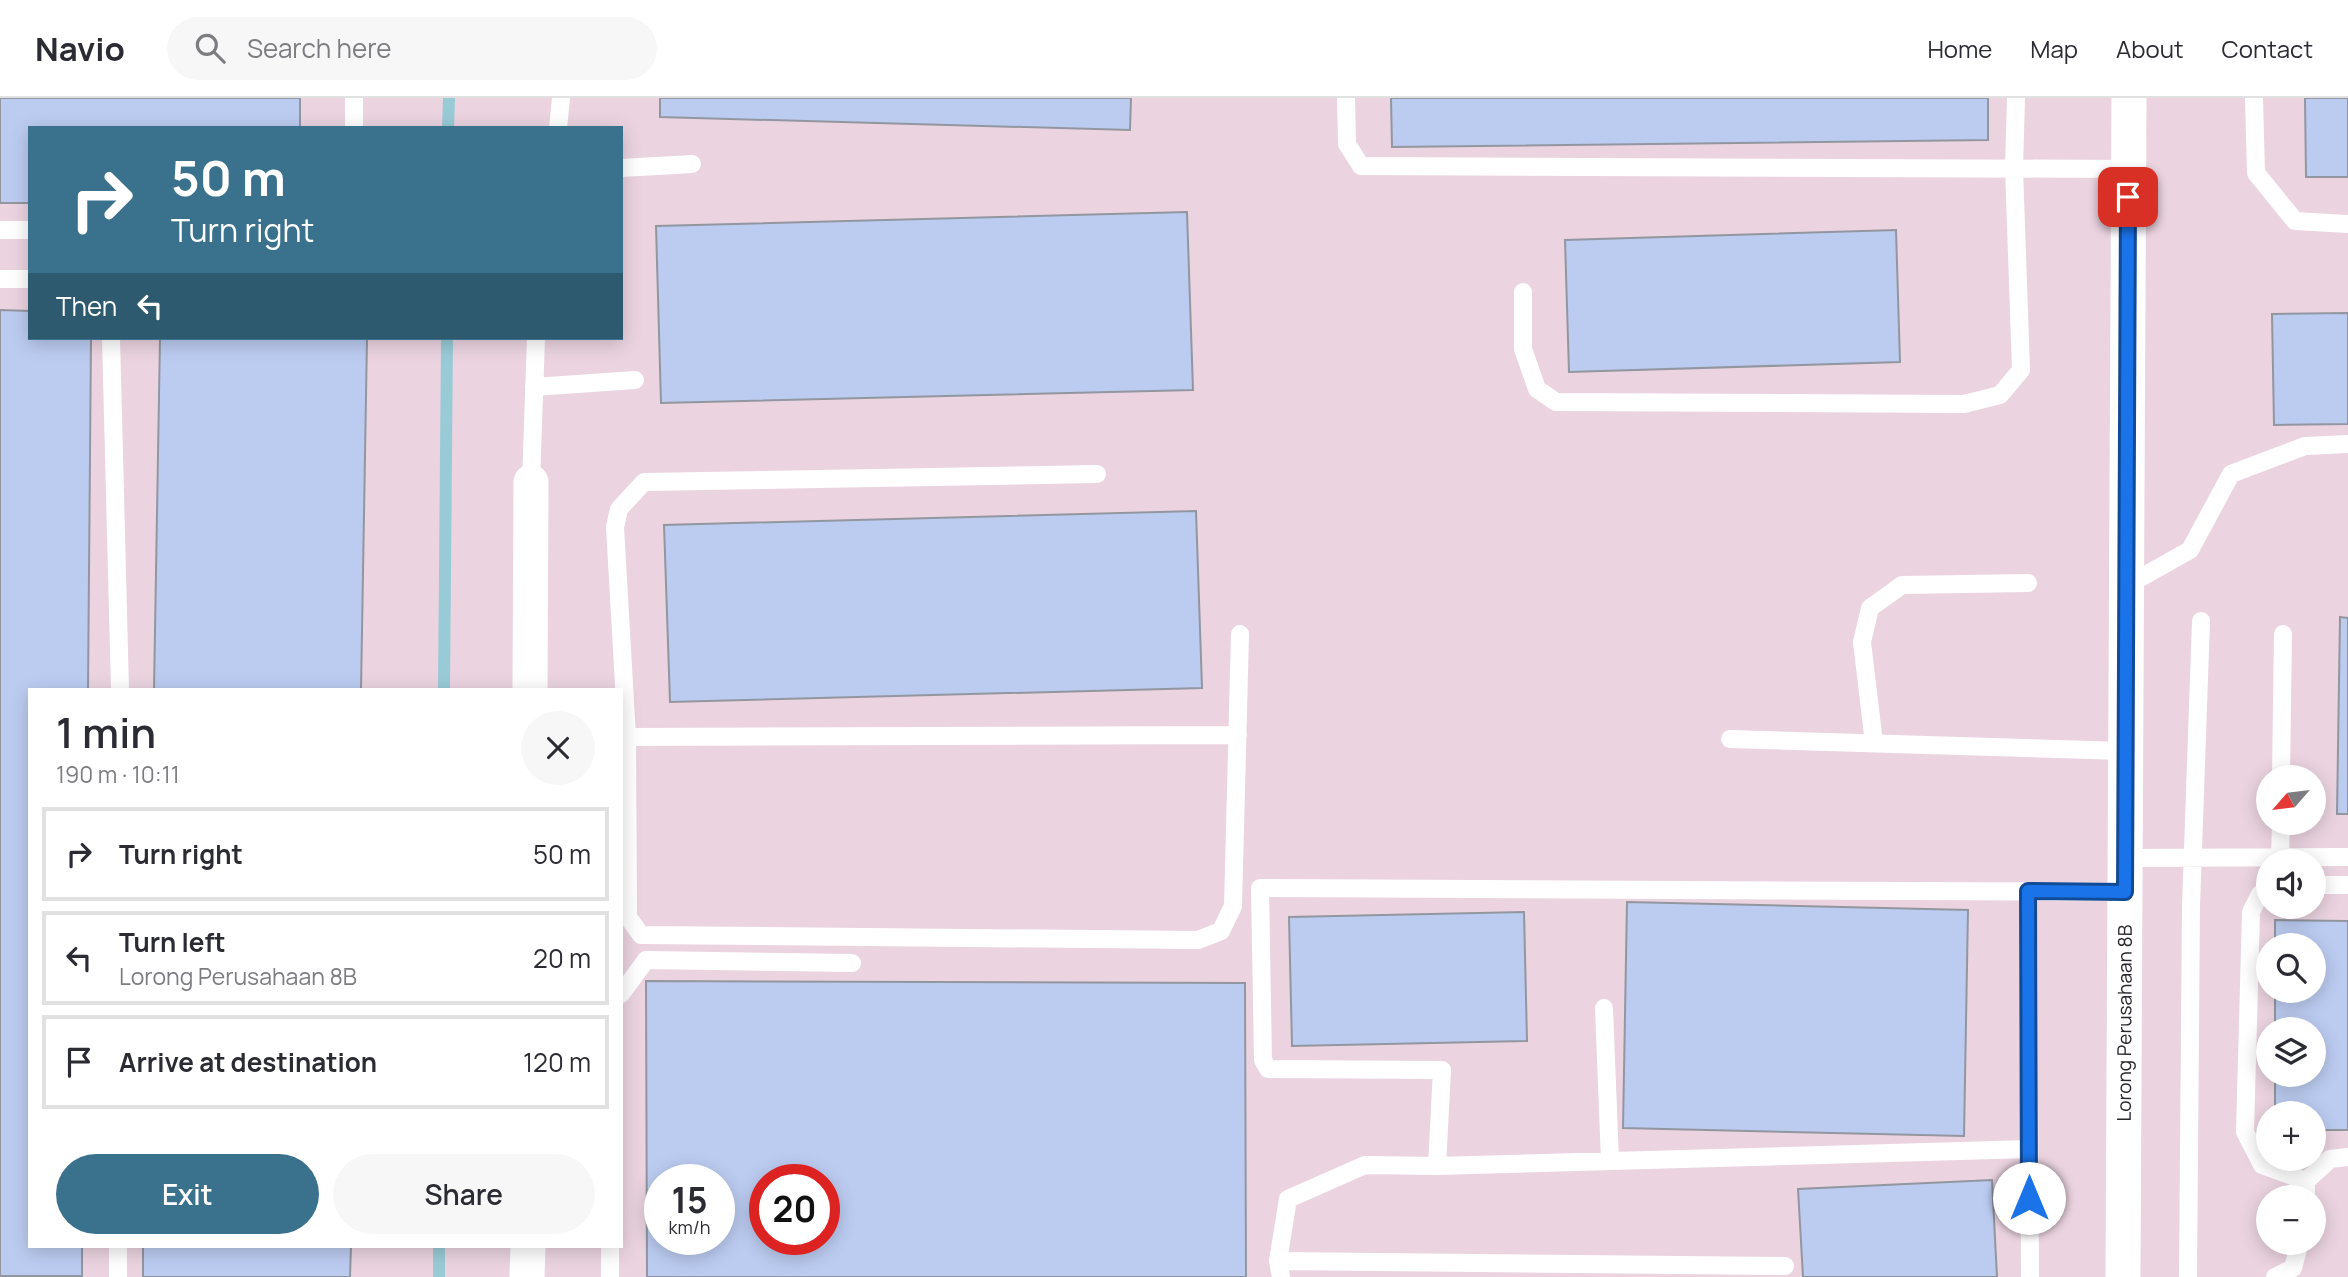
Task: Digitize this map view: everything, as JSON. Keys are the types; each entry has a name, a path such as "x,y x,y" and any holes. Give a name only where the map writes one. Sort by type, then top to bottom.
{"street":[{"name":"Lorong Perusahaan 8B","path":"2123,1277 2129,98"},
{"path":"530,688 531,482"},
{"path":"527,1277 528,1248"}],"lane":[{"path":"354,98 354,126"},
{"path":"558,126 561,98"},
{"path":"1346,98 1347,144 1361,166 2128,169"},
{"path":"1522,292 1524,349 1537,389 1556,402 1964,404 2000,396 2021,370 2014,168 2016,98"},
{"path":"2254,98 2256,173 2295,221 2348,224"},
{"path":"623,168 692,164"},
{"path":"0,230 28,230"},
{"path":"0,279 28,279"},
{"path":"111,340 120,688"},
{"path":"531,482 536,340"},
{"path":"534,387 635,380"},
{"path":"2126,586 2190,550 2231,474 2305,446 2348,444"},
{"path":"622,688 615,527 619,509 644,482 1097,474"},
{"path":"1874,743 1862,642 1870,608 1902,585 2028,583"},
{"path":"2188,1277 2191,906 2201,621"},
{"path":"623,714 628,917 641,934 1198,940 1221,931 1233,906 1240,634"},
{"path":"2281,765 2283,634"},
{"path":"624,737 1238,735"},
{"path":"1730,739 2125,751"},
{"path":"2326,857 2348,857"},
{"path":"1437,1166 1442,1070 1268,1069 1263,1060 1260,888 2028,891 2125,875 2194,858 2256,858"},
{"path":"2326,885 2348,885"},
{"path":"2028,891 2030,1277"},
{"path":"2256,902 2251,912 2245,1132 2262,1165 2299,1185"},
{"path":"623,991 646,960 852,963"},
{"path":"1604,1008 1610,1161"},
{"path":"1785,1266 1279,1269 1287,1199 1365,1165 1437,1166 2029,1149"},
{"path":"2309,1185 2330,1159 2348,1157"},
{"path":"118,1248 118,1277"},
{"path":"610,1248 610,1277"},
{"path":"2275,1277 2293,1273 2297,1255"}],"shaded area":[{"path":"0,98 2348,98 2348,1277 0,1277"}],"building":[{"path":"0,98 300,98 300,126 28,126 28,203 0,203"},
{"path":"660,98 1131,98 1130,130 660,117"},
{"path":"1391,98 1988,98 1988,140 1392,147"},
{"path":"2305,98 2348,98 2348,177 2306,177"},
{"path":"1187,212 1193,390 661,403 656,226"},
{"path":"1896,230 1900,362 1569,372 1565,240"},
{"path":"0,310 28,311 28,340 91,340 88,688 28,688 28,1248 82,1248 82,1276 0,1276"},
{"path":"2348,313 2348,424 2274,425 2272,314"},
{"path":"160,340 367,340 361,688 154,688"},
{"path":"1196,511 1202,688 670,702 664,525"},
{"path":"2340,617 2348,618 2348,814 2337,814"},
{"path":"1627,902 1968,910 1964,1136 1623,1128"},
{"path":"1524,912 1527,1041 1292,1046 1289,917"},
{"path":"2275,920 2348,921 2348,1130 2326,1130 2326,1101 2275,1101 2275,1087 2326,1087 2326,1017 2275,1017 2275,1003 2326,1003 2326,933 2275,933"},
{"path":"646,981 1245,983 1246,1277 647,1277 647,1255 735,1255 735,1164 647,1164"},
{"path":"1992,1180 1997,1277 1803,1277 1798,1189"},
{"path":"143,1248 351,1248 350,1277 143,1277"}],"waterway":[{"path":"448,126 449,98"},
{"path":"444,688 447,340"},
{"path":"439,1248 439,1277"}],"route":[{"path":"2029,1198 2028,891 2125,892 2128,197"}]}
